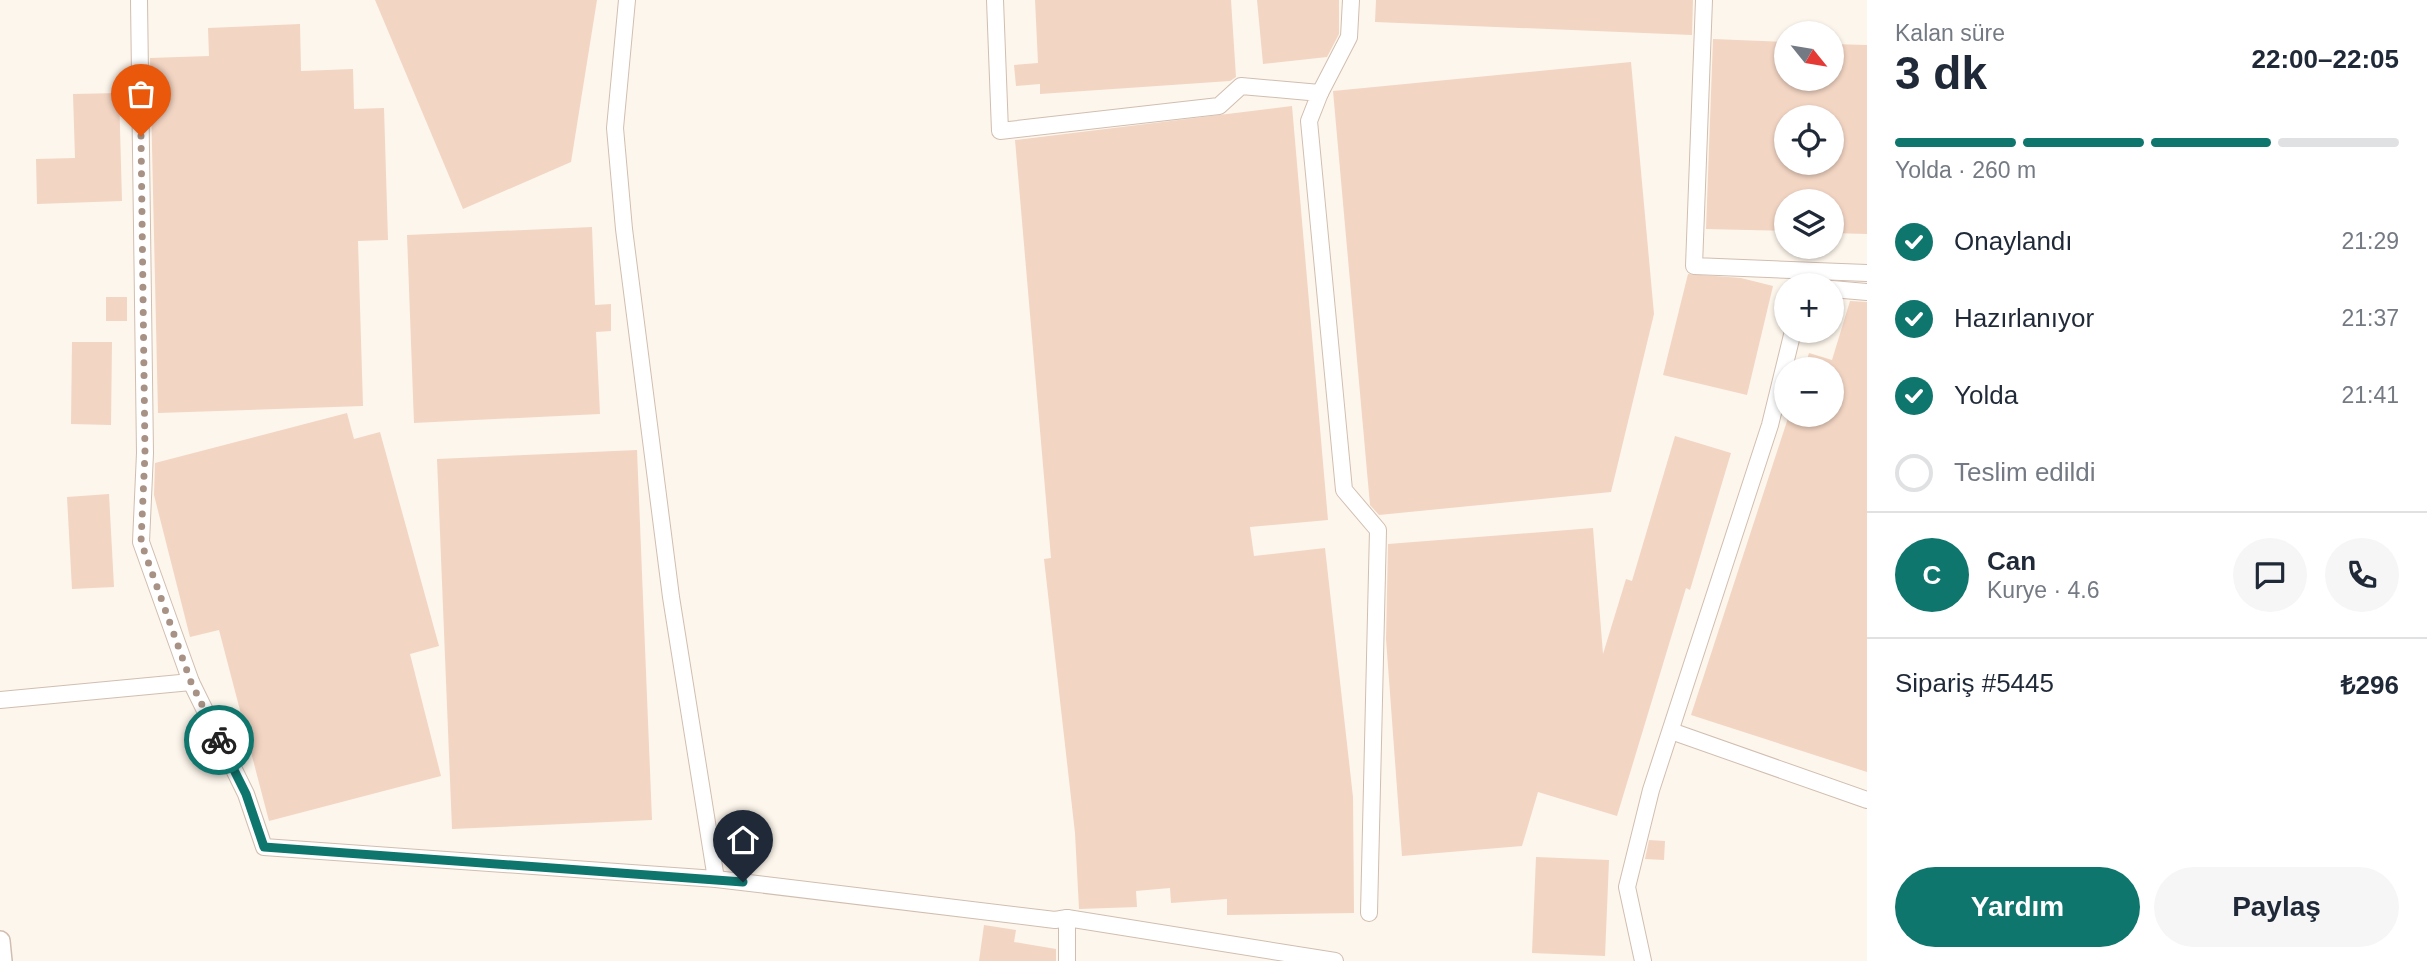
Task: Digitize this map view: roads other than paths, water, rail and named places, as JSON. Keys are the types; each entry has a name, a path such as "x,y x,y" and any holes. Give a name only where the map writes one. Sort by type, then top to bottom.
{"street":[{"path":"139,0 145,453 141,542 191,682 246,794 264,847 716,879 1055,920 1067,918 1335,961"},
{"path":"627,0 615,128 624,229 671,597 716,879"},
{"path":"995,0 1000,131 1219,106 1241,86 1320,93"},
{"path":"1351,0 1349,37 1320,93 1310,121 1344,490 1378,530 1369,914"},
{"path":"1704,0 1694,266 1867,273"},
{"path":"1844,290 1867,292"},
{"path":"1643,961 1627,887 1651,790 1770,425 1790,343"},
{"path":"0,700 191,682"},
{"path":"1671,731 1867,800"},
{"path":"1067,918 1067,961"},
{"path":"0,941 2,961"}]}
